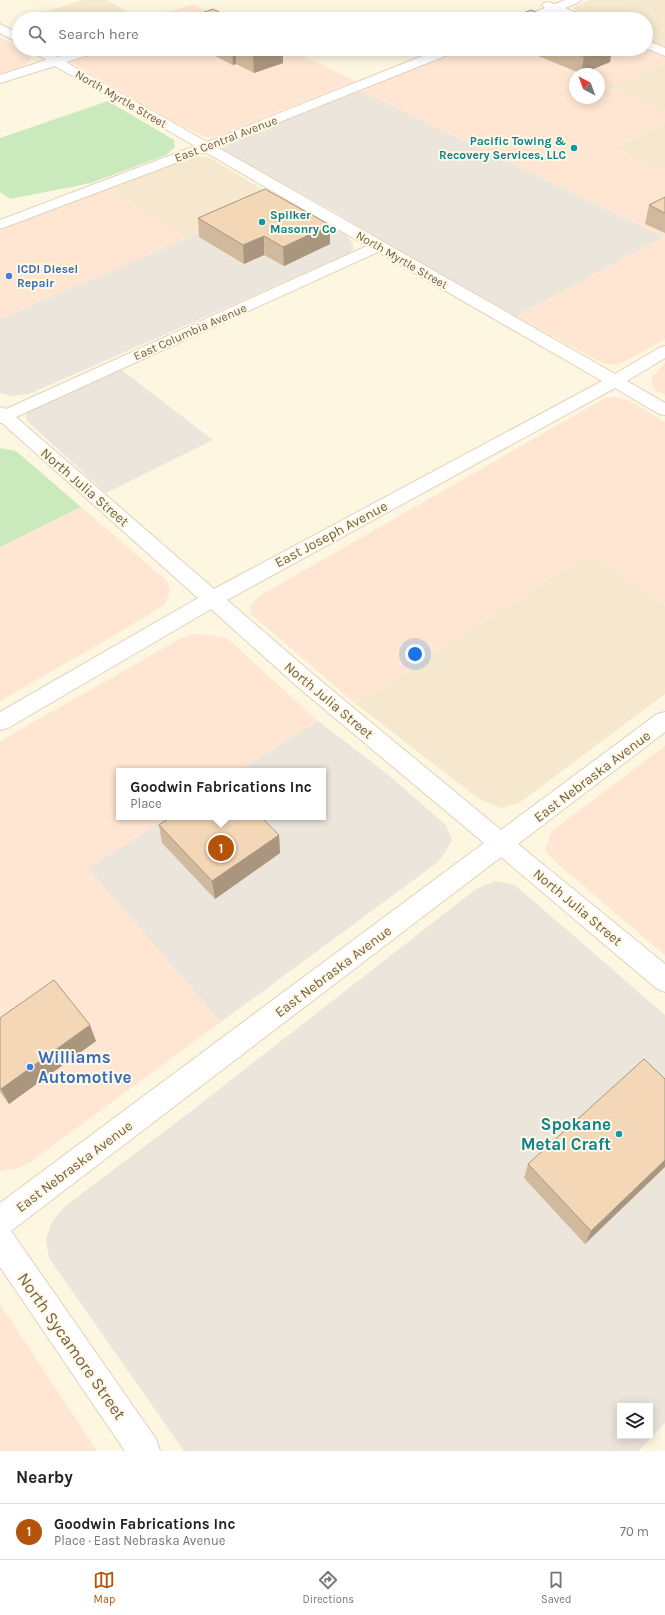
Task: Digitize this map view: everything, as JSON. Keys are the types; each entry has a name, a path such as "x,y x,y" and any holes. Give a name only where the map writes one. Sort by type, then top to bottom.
{"street":[{"path":"535,0 564,12"},
{"path":"544,12 575,0"},
{"path":"0,28 12,35"},
{"path":"653,47 665,52"},
{"name":"North Myrtle Street","path":"47,56 665,410"},
{"path":"0,79 72,56"},
{"name":"East Central Avenue","path":"0,225 206,147 434,56"},
{"name":"East Columbia Avenue","path":"2,415 379,246"},
{"name":"East Joseph Avenue","path":"0,722 212,599 615,381 665,351"},
{"name":"North Julia Street","path":"2,415 307,682 665,980"},
{"name":"East Nebraska Avenue","path":"0,1221 665,720"},
{"name":"North Sycamore Street","path":"0,1241 144,1451"}],"shaded area":[{"path":"83,0 106,0 128,12 44,12"},
{"path":"591,0 665,0 665,47 653,42 653,12 578,12 573,8"},
{"path":"193,4 210,12 169,12"},
{"path":"0,37 12,43 12,56 31,56 30,61 21,67 0,74"},
{"path":"653,52 665,57 665,63 608,87 665,112 665,122 615,148 665,171 665,339 624,362 615,365 600,362 516,316 664,237 359,90 444,56 653,56"},
{"path":"61,56 303,56 356,81 214,137 205,137 176,123"},
{"path":"665,63 665,112 608,87"},
{"path":"359,90 664,237 516,316 482,299 333,211 222,151 223,147 227,143"},
{"path":"665,122 665,171 615,148"},
{"path":"196,156 210,158 278,199 186,239 109,188 186,158"},
{"path":"109,188 186,239 0,319 0,229"},
{"path":"278,199 346,235 353,244 353,250 346,255 29,394 12,396 0,393 0,319"},
{"path":"665,363 665,395 654,389 651,379"},
{"path":"119,368 213,440 106,493 26,420 27,411"},
{"path":"614,397 630,401 665,422 665,605 588,554 356,704 251,614 250,605 263,594 605,398"},
{"path":"81,507 167,581 170,591 165,604 137,622 0,701 0,547"},
{"path":"588,554 665,605 665,694 519,803 501,808 479,799 356,704"},
{"path":"195,634 211,635 228,639 318,721 244,768 116,768 116,820 163,820 88,868 221,1022 29,1163 18,1168 0,1172 0,741 180,639"},
{"path":"318,721 386,773 446,825 452,840 438,862 221,1022 88,868 163,820 326,820 326,768 244,768"},
{"path":"665,746 665,955 559,865 545,851 552,831"},
{"path":"495,881 515,885 665,1015 665,1423 653,1436 653,1403 617,1403 617,1439 650,1439 639,1451 184,1451 49,1258 46,1239 52,1222 64,1207 181,1119 476,889"},
{"path":"0,1304 97,1451 0,1451"}],"green space":[{"path":"108,101 174,140 175,147 166,155 91,183 10,199 0,192 0,138"},
{"path":"0,448 16,451 81,507 0,547"}],"building":[{"path":"213,9 219,12 204,12"},
{"path":"265,189 330,225 283,247 264,236 243,245 198,218"},
{"path":"665,197 665,213 649,205"},
{"path":"166,820 264,820 279,835 212,881 159,825"},
{"name":"Williams Automotive","path":"54,980 90,1025 1,1089 0,1018"},
{"name":"Spokane Metal Craft","path":"644,1059 665,1079 665,1160 591,1231 528,1164"}],"place":[{"name":"Pacific Towing & Recovery Services, LLC","path":"574,148"},
{"name":"Spilker Masonry Co","path":"262,222"},
{"name":"ICDI Diesel Repair","path":"9,276"},
{"name":"Goodwin Fabrications Inc","path":"221,848"},
{"name":"Williams Automotive","path":"30,1067"},
{"name":"Spokane Metal Craft","path":"619,1134"}]}
